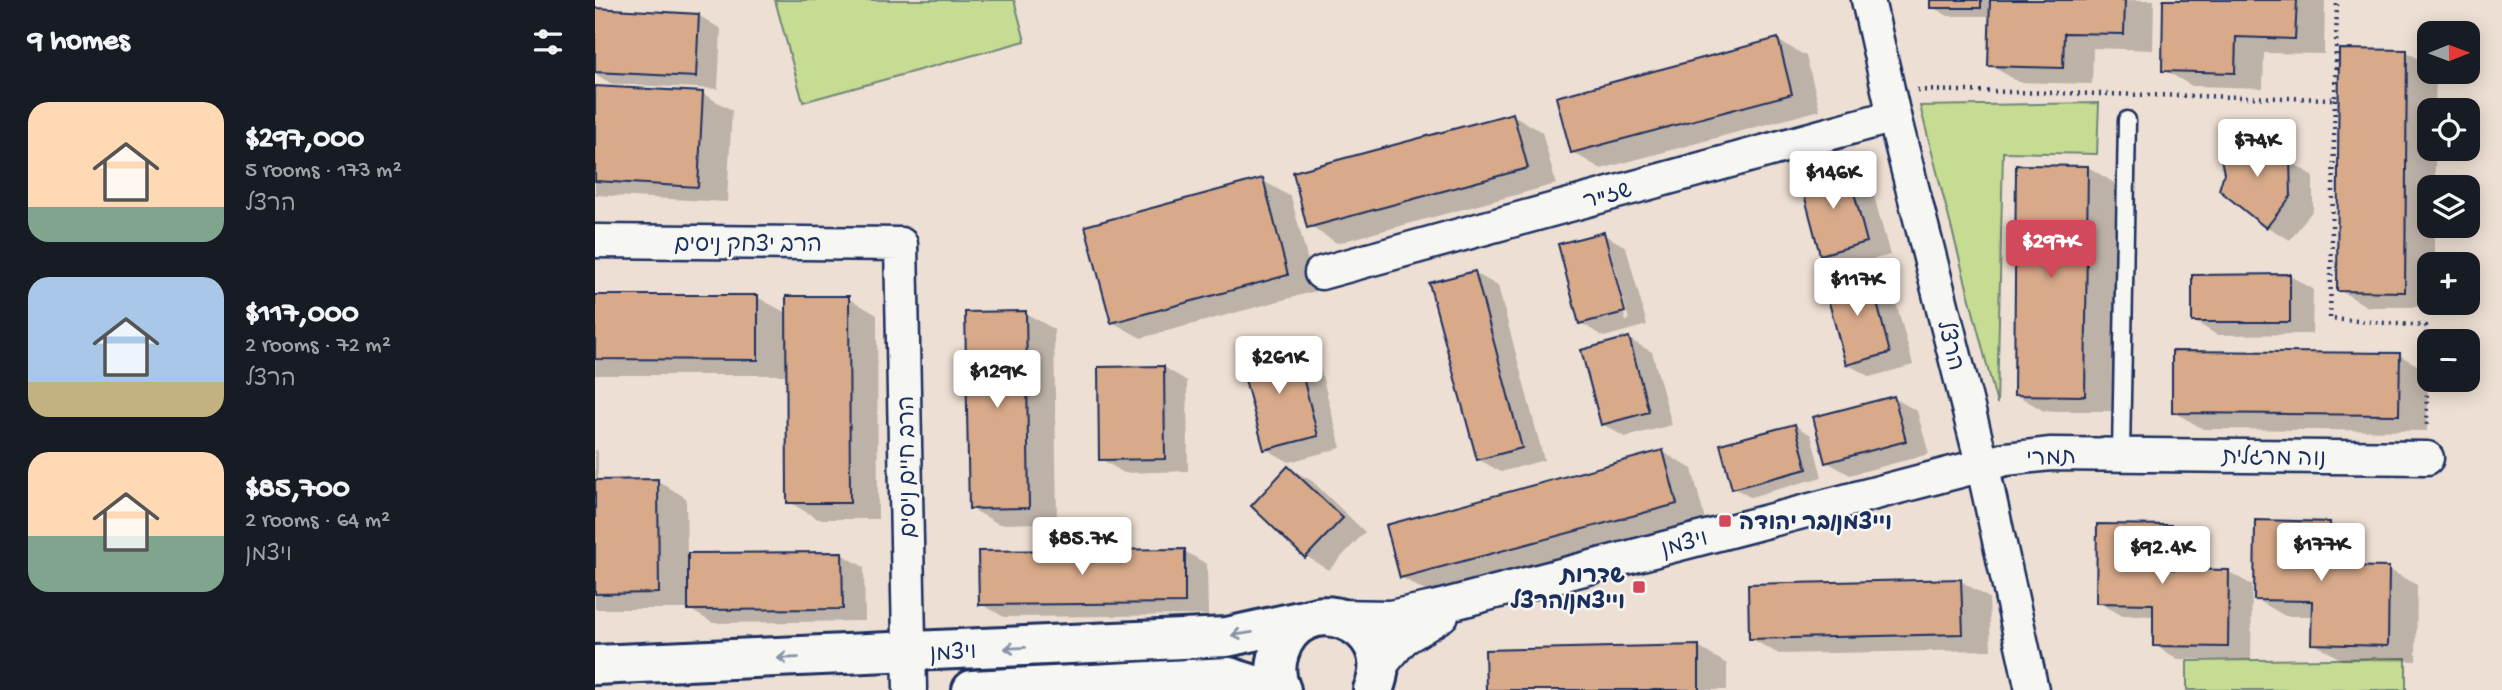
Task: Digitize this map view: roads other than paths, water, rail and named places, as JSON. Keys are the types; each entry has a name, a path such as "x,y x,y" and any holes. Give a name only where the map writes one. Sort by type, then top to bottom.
{"street":[{"name":"הרצל","path":"1868,0 1890,102 1982,463 2032,690"},
{"name":"שז\"ר","path":"1321,273 1890,102"},
{"name":"הרב יצחק ניסים","path":"595,242 901,244"},
{"name":"הרב חיים ניסים","path":"901,244 910,671"},
{"name":"תמרי","path":"1982,463 2050,454 2120,454"},
{"name":"נוה מרגלית","path":"2120,454 2427,458"},
{"name":"ויצמן","path":"595,665 910,671 1227,637 1317,617 1390,617 1468,600 1982,463"},
{"name":"ויצמן","path":"1376,679 1403,639 1468,600"},
{"path":"1281,690 1275,664 1282,642 1293,628 1317,617 1352,622 1367,634 1375,649 1376,679"},
{"name":"ויצמן","path":"972,690 1103,687 1229,677 1270,690"}],"lane":[{"path":"2120,454 2127,120"}],"place":[{"name":"וייצמן/בר יהודה","path":"1725,521"},
{"name":"שדרות וייצמן/הרצל","path":"1639,587"}]}
